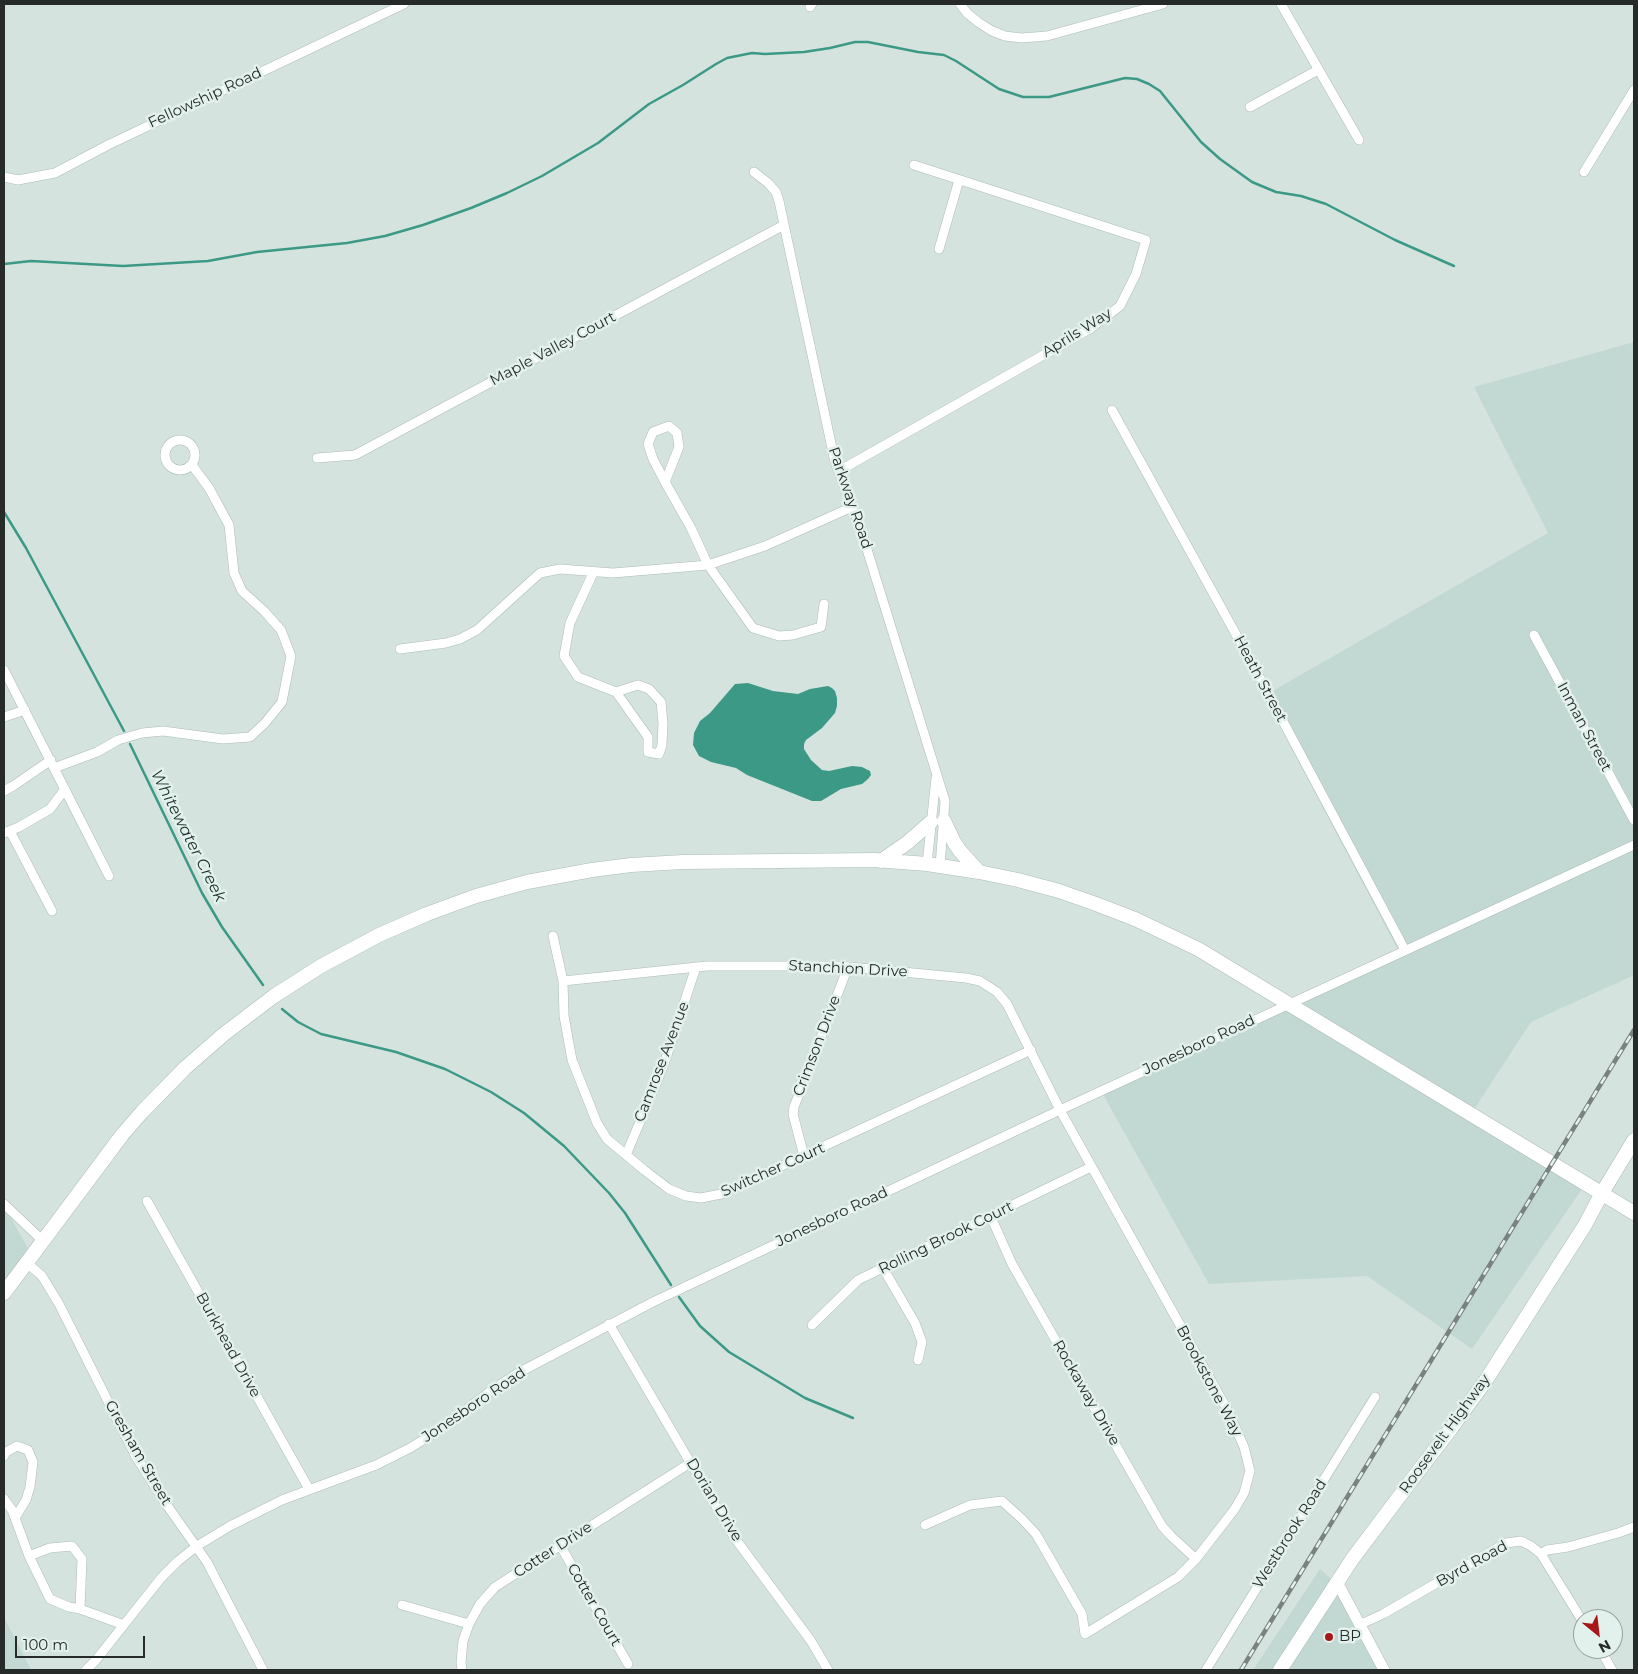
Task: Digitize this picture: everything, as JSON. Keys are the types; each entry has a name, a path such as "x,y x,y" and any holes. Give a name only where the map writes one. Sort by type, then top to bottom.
{"main road":[{"path":"881,861 938,821 960,851 979,872"},
{"path":"4,1293 122,1135 142,1112 185,1068 224,1034 274,996 321,966 379,935 427,914 476,896 527,882 592,870 631,865 683,862 881,861 933,865 1018,880 1059,891 1135,919 1198,948 1634,1213"},
{"name":"Roosevelt Highway","path":"1280,1670 1337,1582 1486,1380 1585,1225 1634,1140"}],"street":[{"name":"Fellowship Road","path":"4,177 18,180 55,173 108,145 404,4"},
{"path":"960,4 967,13 992,31 1005,36 1034,38 1163,4"},
{"path":"1281,4 1359,140"},
{"path":"1250,107 1318,70"},
{"path":"1584,172 1634,90"},
{"name":"Aprils Way","path":"839,471 1091,328 1120,306 1136,274 1146,240 914,165"},
{"name":"Parkway Road","path":"754,172 776,192 835,462 861,530 937,770 945,801 938,821 933,865"},
{"path":"939,249 958,180"},
{"name":"Maple Valley Court","path":"317,458 355,455 784,225"},
{"name":"Heath Street","path":"1112,410 1254,667 1405,950"},
{"path":"665,482 679,447 676,433 669,426 653,432 648,444 653,459 665,482 691,528 708,565 753,628 779,636 793,635 821,627 824,604"},
{"path":"4,791 53,764 97,752 118,740 142,733 163,731 223,739 250,737 266,723 282,702 291,656 281,630 242,591 234,573 229,525 209,488 192,465"},
{"path":"400,648 446,643 460,639 477,630 540,572 560,569 613,573 708,565 765,546 852,507"},
{"path":"594,571 570,624 564,656 578,677 616,692 648,737 648,752 659,754 662,745 663,723 661,702 649,689 638,685 616,692"},
{"name":"Inman Street","path":"1534,634 1634,820"},
{"path":"4,670 109,876"},
{"path":"4,717 25,710"},
{"name":"Parkway Road","path":"933,865 938,821 937,770"},
{"path":"52,911 7,832 50,809 65,789"},
{"name":"Jonesboro Road","path":"86,1670 161,1578 197,1546 230,1526 282,1500 376,1464 410,1448 436,1432 518,1373 609,1324 1060,1110 1634,845"},
{"name":"Switcher Court","path":"553,936 563,981 564,1016 572,1060 597,1124 607,1139 626,1155 669,1189 686,1196 701,1198 721,1194 1031,1050"},
{"name":"Stanchion Drive","path":"563,981 696,967 848,967 946,975 980,981 997,992 1007,1004 1060,1110"},
{"name":"Camrose Avenue","path":"626,1155 663,1067 696,967"},
{"name":"Crimson Drive","path":"804,1156 793,1114 794,1107 848,967"},
{"name":"Brookstone Way","path":"925,1525 970,1505 1002,1501 1036,1534 1082,1614 1085,1634 1178,1577 1196,1559 1234,1510 1244,1493 1250,1470 1228,1411 1060,1110"},
{"name":"Rolling Brook Court","path":"812,1325 858,1280 1091,1167"},
{"name":"Burkhead Drive","path":"147,1200 310,1489"},
{"path":"4,1204 43,1241"},
{"name":"Rockaway Drive","path":"991,1217 1012,1264 1162,1526 1196,1559"},
{"name":"Gresham Street","path":"27,1263 42,1276 135,1454 164,1502 207,1562 263,1670"},
{"path":"883,1268 915,1323 922,1342 918,1360"},
{"name":"Dorian Drive","path":"609,1324 734,1537 811,1641 828,1670"},
{"name":"Westbrook Road","path":"1206,1670 1375,1398"},
{"path":"4,1456 6,1452 17,1446 28,1450 32,1462 30,1488 15,1518"},
{"name":"Cotter Drive","path":"462,1670 463,1642 469,1624 480,1604 495,1588 690,1462"},
{"path":"4,1499 12,1510 29,1556 50,1599 68,1607 80,1609 124,1625"},
{"path":"1541,1554 1547,1550 1568,1547 1634,1527"},
{"name":"Byrd Road","path":"1359,1625 1383,1614 1506,1543 1521,1541 1541,1554 1575,1609"},
{"name":"Cotter Court","path":"560,1545 628,1664"},
{"path":"29,1556 50,1548 72,1546 82,1559 80,1609"},
{"path":"1337,1582 1384,1670"},
{"path":"402,1605 469,1624"},
{"path":"1606,1659 1612,1670"}],"shaded area":[{"path":"1634,342 1634,975 1531,1022 1471,1114 1584,1186 1472,1349 1367,1276 1209,1284 1100,1089 1398,950 1264,696 1548,533 1474,387"},
{"path":"748,683 773,691 798,694 810,689 828,686 832,688 837,698 835,713 822,728 806,740 804,749 811,760 822,770 829,771 852,766 862,767 870,771 871,775 868,779 862,784 841,789 821,801 812,801 747,775 736,768 711,762 699,756 693,745 694,733 700,721 710,713 735,684"},
{"path":"4,1205 33,1258 4,1293"},
{"path":"1320,1569 1339,1586 1380,1670 1253,1670"},
{"path":"4,1617 31,1670 4,1670"}],"waterway":[{"path":"4,264 31,261 123,266 208,261 257,252 347,243 385,236 471,208 542,176 598,143 649,104 727,58 752,53 804,52 855,42 868,42 944,55 999,89 1023,97 1049,97 1125,78 1137,79 1160,91 1201,142 1220,159 1252,182 1276,192 1301,196 1326,204 1395,240 1454,266"},
{"name":"Whitewater Creek","path":"4,512 26,548 124,731"},
{"name":"Whitewater Creek","path":"130,744 202,893 222,927 263,985"},
{"name":"Whitewater Creek","path":"282,1009 298,1022 321,1034 396,1052 445,1069 491,1092 524,1113 564,1146 609,1193 625,1213 671,1285"},
{"name":"Whitewater Creek","path":"679,1297 700,1326 729,1352 805,1398 853,1418"}],"railway":[{"path":"1241,1670 1634,1030"}],"place":[{"name":"BP","path":"1329,1637"}]}
